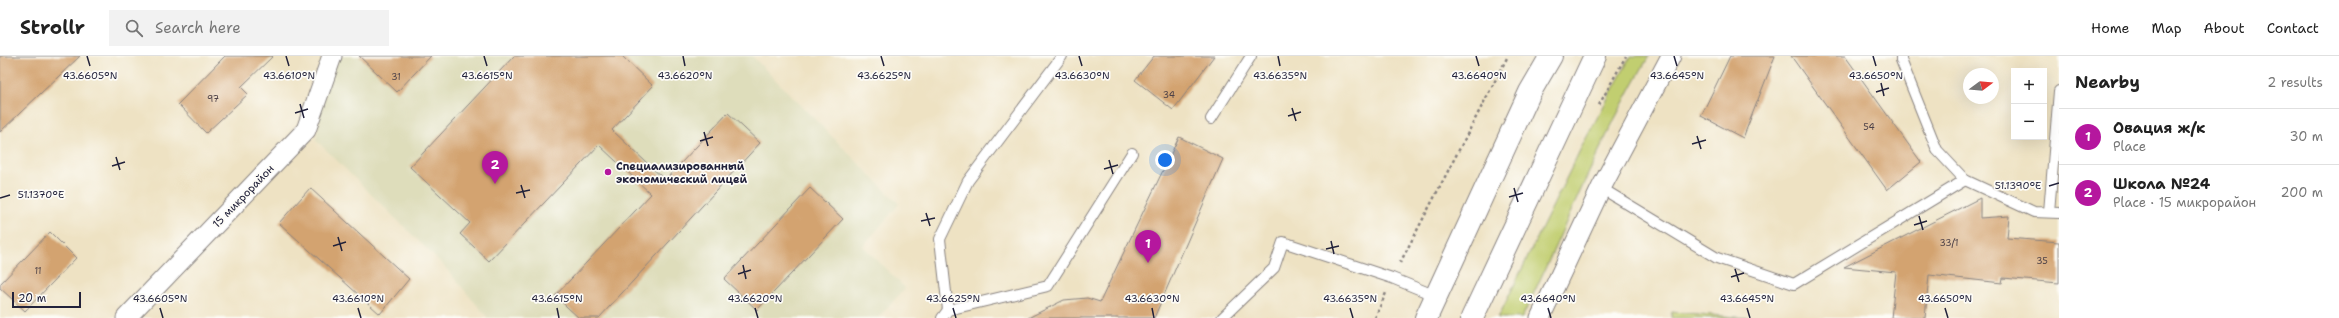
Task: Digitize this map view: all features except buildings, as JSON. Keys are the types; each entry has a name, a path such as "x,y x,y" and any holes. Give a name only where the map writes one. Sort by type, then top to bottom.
{"main road":[{"path":"1426,318 1530,92 1551,56"},
{"path":"1472,318 1595,56"}],"street":[{"name":"15 микрорайон","path":"126,318 306,130 332,56"},
{"path":"1540,318 1601,188 1671,56"}],"lane":[{"path":"1062,56 968,181 940,239 945,314 1048,286 1132,154"},
{"path":"1211,119 1251,56"},
{"path":"1901,56 1900,60 1937,150 1965,180 2034,212 2054,213 2059,91"},
{"path":"1601,188 1717,258 1794,284 1965,180"},
{"path":"1222,318 1274,268 1283,242 1392,278 1436,296"}],"path":[{"path":"1375,318 1392,278 1508,56"}],"shaded area":[{"name":"Специализированный экономический лицей","path":"327,56 752,56 899,204 863,246 905,288 878,318 488,318 444,266 316,140"}],"green space":[{"path":"1631,56 1649,56 1598,152 1522,318 1498,318 1584,142"},
{"path":"1672,312 1750,318 1671,318"}],"place":[{"name":"Специализированный экономический лицей","path":"608,172"},
{"name":"Школа №24","path":"495,184"},
{"name":"Овация ж/к","path":"1148,263"}]}
